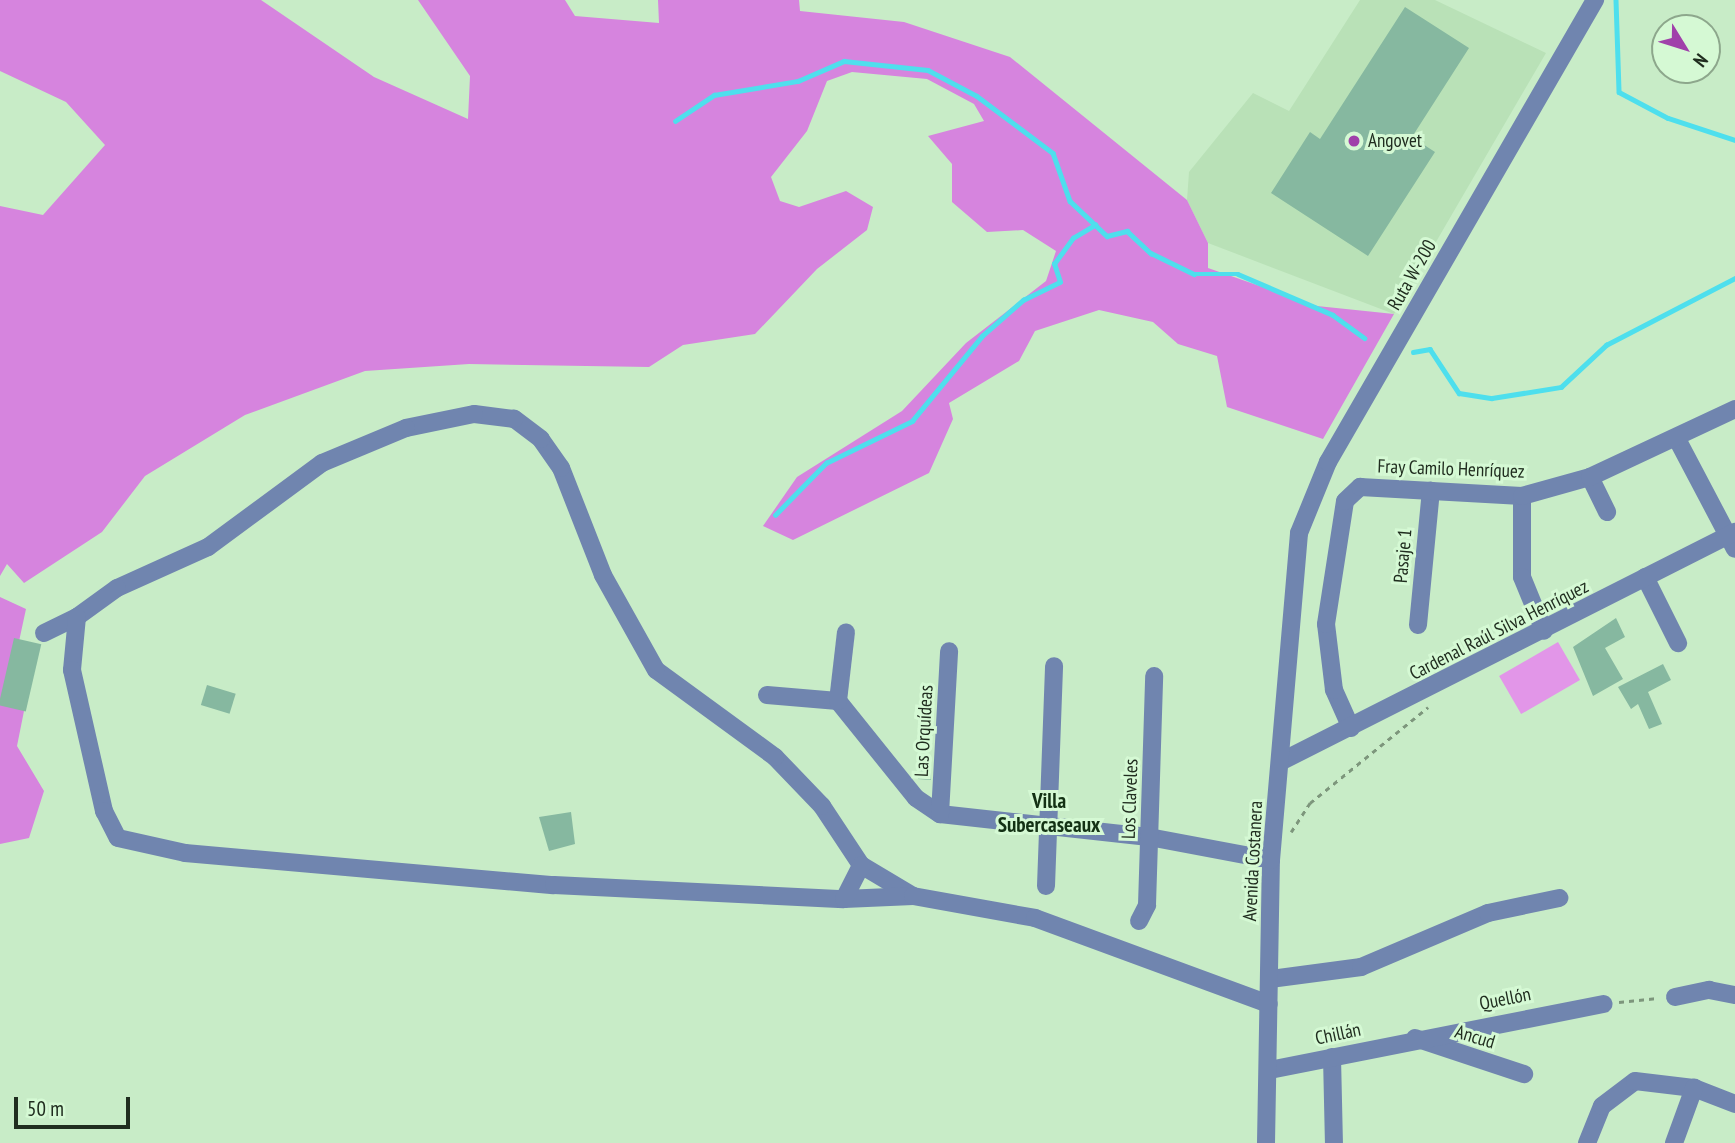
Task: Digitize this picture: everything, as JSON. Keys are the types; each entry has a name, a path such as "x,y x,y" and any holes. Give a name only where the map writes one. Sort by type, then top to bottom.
{"street":[{"name":"Ruta W-200","path":"1291,582 1302,522 1328,462 1595,0"},
{"name":"Fray Camilo Henríquez","path":"1350,728 1326,653 1345,501 1360,486 1522,496 1591,477 1677,439 1735,409"},
{"path":"44,632 77,617 117,588 208,547 322,463 406,428 474,414 514,419 541,439 561,468 608,586 656,670 775,757 822,806 862,865 913,895"},
{"path":"1677,439 1733,539"},
{"path":"1591,477 1607,512"},
{"name":"Pasaje 1","path":"1418,625 1431,491"},
{"path":"1522,496 1522,577 1544,631"},
{"name":"Cardenal Raúl Silva Henríquez","path":"1282,761 1544,631 1645,577 1733,539"},
{"path":"1645,577 1678,643"},
{"name":"Avenida Costanera","path":"1266,1143 1270,1070 1271,860 1282,761 1291,582"},
{"path":"77,617 72,670 104,811 118,838 185,853 554,885 844,898 913,895 1035,918 1269,1004"},
{"path":"846,632 838,701 916,798 940,814 1149,837 1271,860"},
{"name":"Las Orquídeas","path":"940,814 949,651"},
{"path":"1046,886 1054,666"},
{"name":"Los Claveles","path":"1139,921 1147,905 1154,676"},
{"path":"767,695 838,701"},
{"path":"844,898 862,865"},
{"path":"1270,979 1361,967 1488,913 1559,898"},
{"path":"1675,997 1709,990 1735,995"},
{"name":"Quellón","path":"1415,1038 1604,1004"},
{"name":"Chillán","path":"1270,1070 1415,1038"},
{"name":"Ancud","path":"1415,1038 1524,1074"},
{"path":"1332,1057 1335,1143"},
{"path":"1587,1143 1602,1106 1635,1081 1694,1088 1735,1104"},
{"path":"1674,1143 1694,1088"}],"path":[{"path":"1287,837 1310,803 1434,702"},
{"path":"1604,1004 1675,997"}],"shaded area":[{"path":"0,0 261,0 374,77 468,119 470,76 418,0 565,0 575,16 659,23 658,0 799,0 800,11 904,22 1010,57 1187,200 1208,243 1208,268 1317,306 1394,314 1323,439 1227,407 1217,356 1178,344 1153,322 1099,310 1035,331 1019,361 949,403 953,419 929,473 793,540 763,526 797,477 902,411 966,343 1046,281 1056,251 1023,230 987,232 952,202 952,164 928,136 984,121 974,104 927,79 852,72 827,81 807,131 771,177 780,201 799,207 846,191 873,207 867,230 817,269 755,334 683,345 649,367 469,364 365,371 245,415 145,476 102,532 24,583 7,564 0,576 0,206 43,215 105,145 66,102 0,71"},
{"name":"Angovet","path":"1360,0 1435,0 1546,53 1394,314 1208,243 1187,200 1189,172 1253,93 1289,111"},
{"path":"0,597 26,609 18,646 28,691 17,746 44,791 29,838 0,844"},
{"path":"1558,642 1580,680 1521,714 1499,676"}],"building":[{"path":"1405,7 1469,48 1412,137 1435,152 1368,256 1271,193 1310,132 1320,139"},
{"path":"1616,618 1625,637 1605,648 1623,679 1593,696 1573,647"},
{"path":"14,638 41,644 26,712 0,706"},
{"path":"1663,664 1671,680 1648,692 1662,724 1649,729 1638,704 1631,709 1618,687"},
{"path":"207,685 236,694 230,714 201,705"},
{"path":"917,767 931,767 931,780 918,779"},
{"path":"571,812 575,844 549,851 539,817"}],"waterway":[{"path":"1616,0 1619,92 1668,118 1735,140"},
{"path":"675,121 714,95 798,81 844,61 928,70 977,96 1053,153 1070,201 1107,236 1127,231 1151,253 1194,274 1238,274 1333,315 1365,338"},
{"path":"775,515 826,463 912,421 982,336 1023,300 1060,282 1054,264 1073,238 1095,225"},
{"path":"1413,352 1430,349 1459,393 1492,398 1561,387 1606,345 1735,278"}],"place":[{"name":"Angovet","path":"1354,141"}],"district":[{"name":"Villa Subercaseaux","path":"1049,813"}]}
